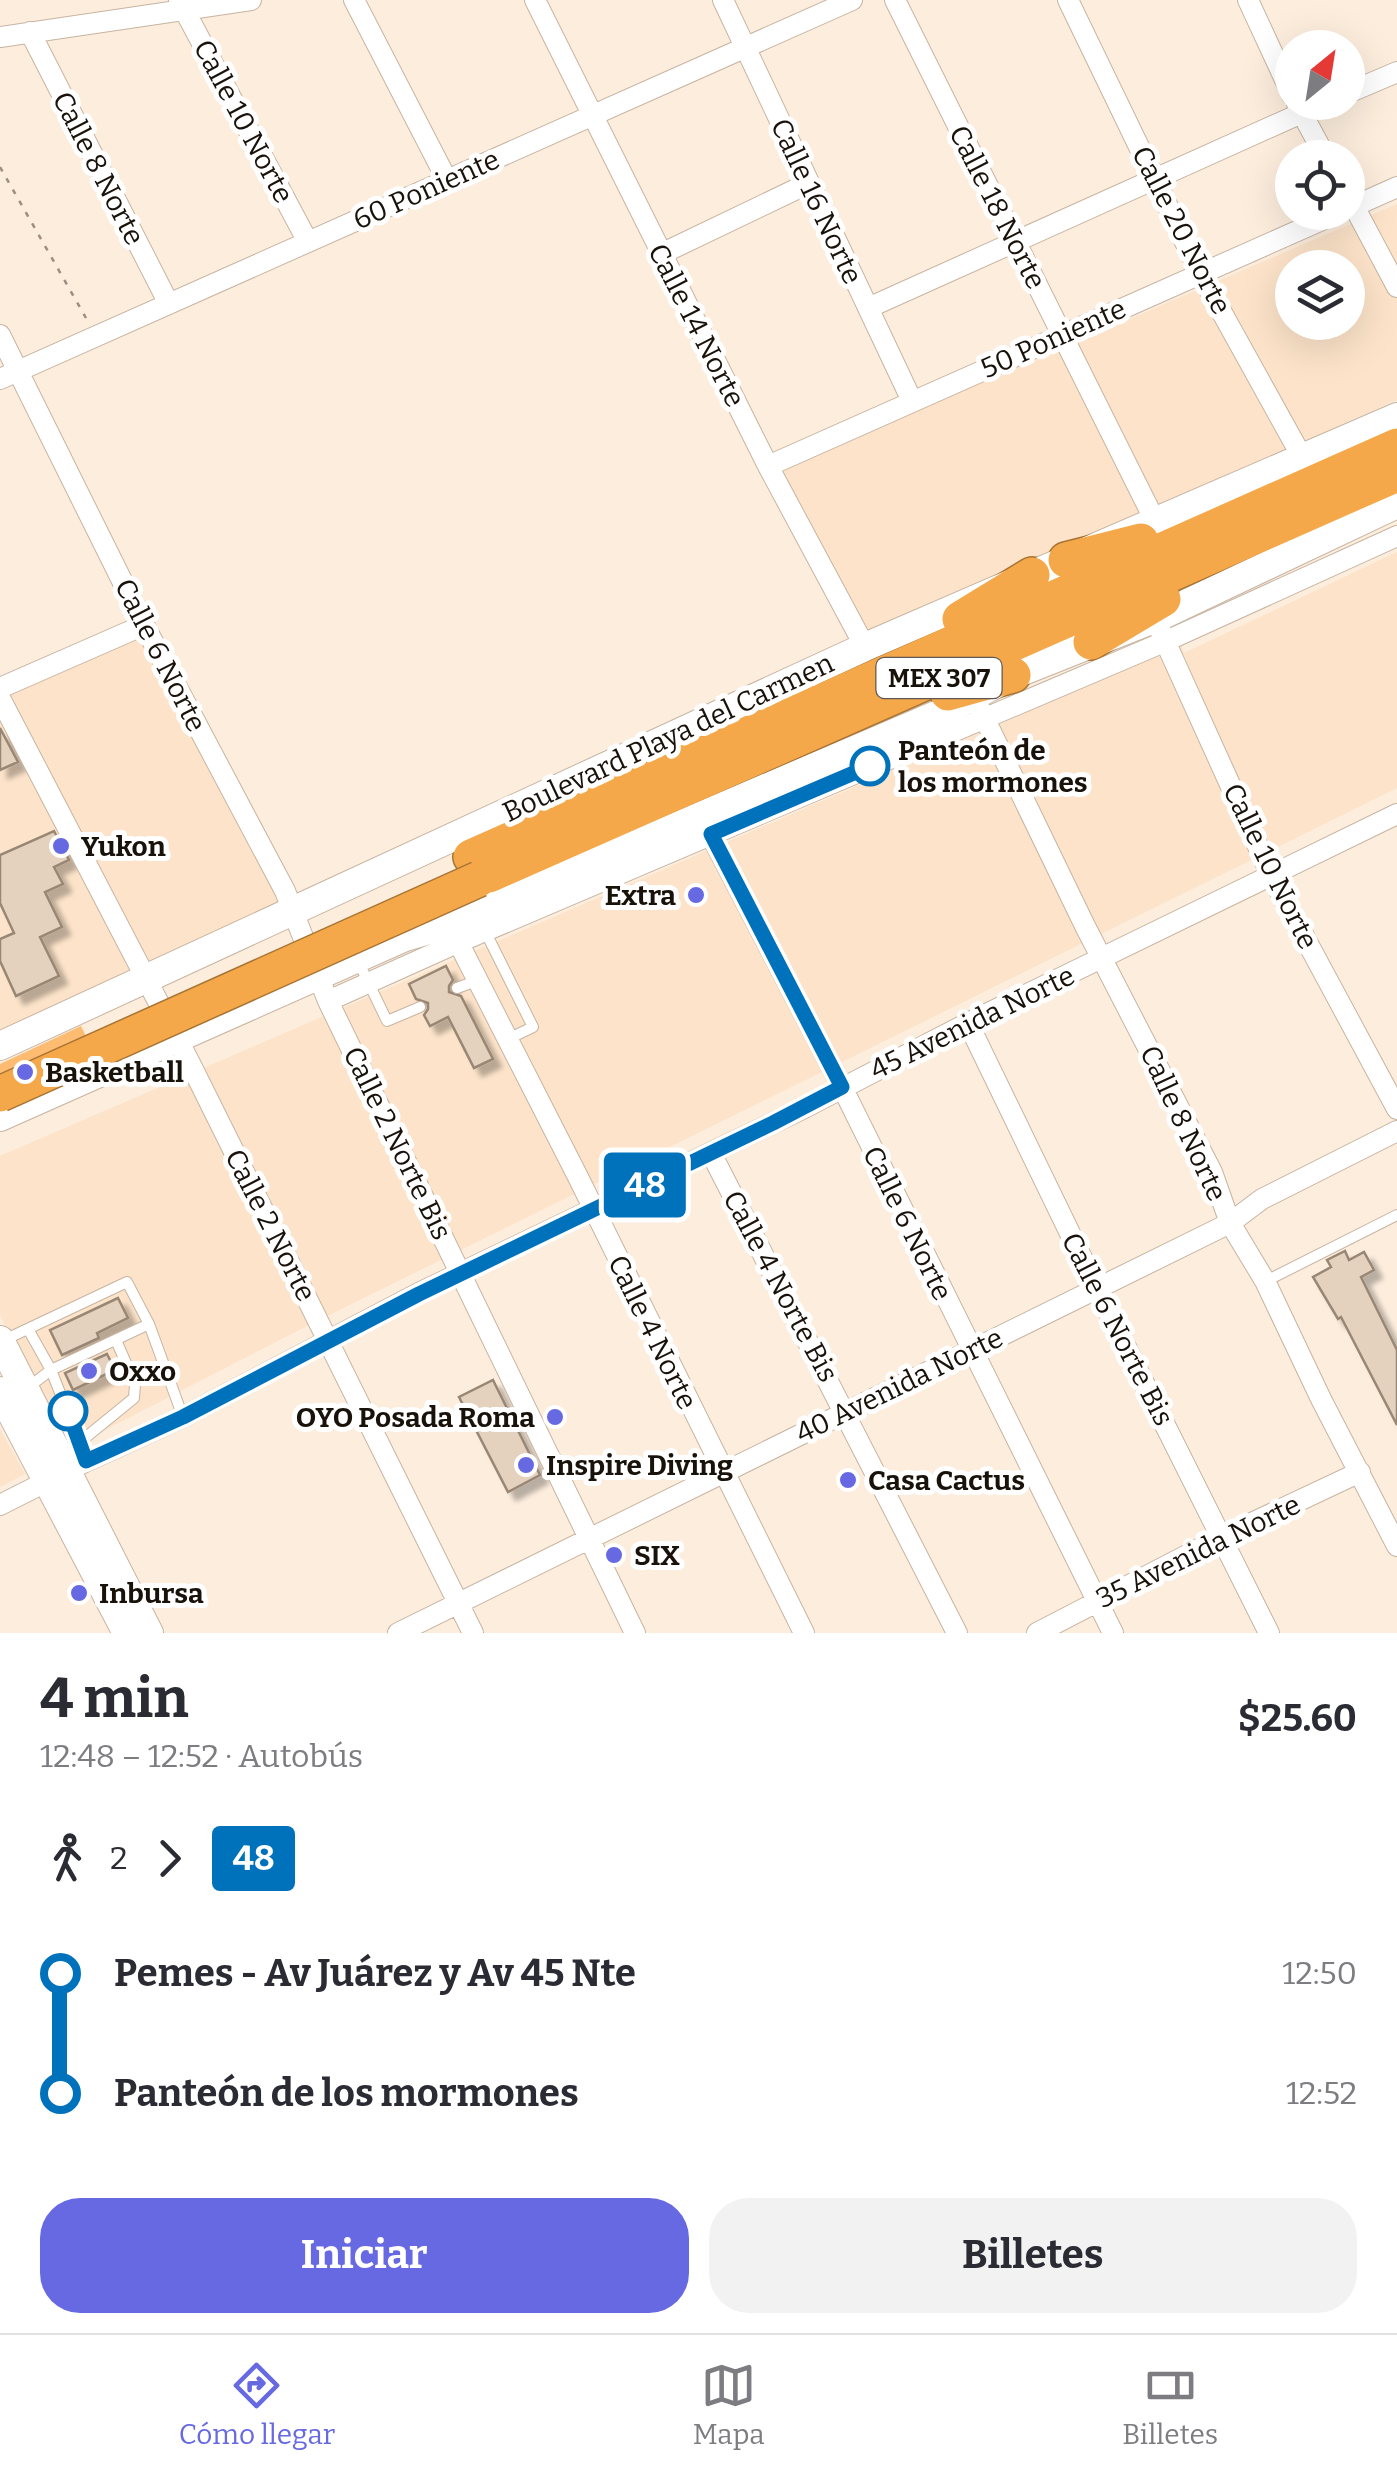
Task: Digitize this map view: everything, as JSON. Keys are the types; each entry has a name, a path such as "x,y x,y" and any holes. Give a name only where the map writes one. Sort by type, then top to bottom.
{"highway":[{"name":"MEX 307","path":"0,1094 481,894 847,704 1244,528 1397,446"},
{"name":"MEX 307","path":"1244,528 1397,474"},
{"path":"1066,560 1244,528"},
{"path":"1091,642 1168,597 1244,528"},
{"path":"847,704 1032,574"},
{"path":"847,704 1014,675"},
{"name":"MEX 307","path":"0,1073 481,894"}],"main road":[{"name":"Boulevard Playa del Carmen","path":"0,1046 865,647 1397,417"},
{"path":"0,1117 176,1038 362,972 405,937 453,933 481,894 706,824 979,708 1014,675 1091,642 1160,630 1397,504"},
{"path":"583,891 601,858"},
{"path":"481,894 524,916"},
{"path":"0,1341 12,1390 67,1462 149,1633"},
{"path":"67,1462 127,1633"}],"street":[{"path":"0,37 182,5 251,0"},
{"path":"354,0 446,178"},
{"name":"Calle 14 Norte","path":"535,0 768,466 865,647"},
{"name":"Calle 16 Norte","path":"723,0 912,402"},
{"name":"60 Poniente","path":"9,375 852,0"},
{"name":"Calle 18 Norte","path":"895,0 1154,521"},
{"name":"Calle 20 Norte","path":"1068,0 1200,273 1302,457"},
{"path":"1248,0 1275,58"},
{"name":"Calle 10 Norte","path":"182,5 308,242"},
{"name":"Calle 8 Norte","path":"30,32 168,304"},
{"path":"1365,86 1397,72"},
{"path":"868,308 1155,180 1275,115"},
{"path":"662,254 808,183"},
{"name":"50 Poniente","path":"1365,199 1397,186"},
{"name":"50 Poniente","path":"768,466 1294,230"},
{"path":"1362,230 1397,287"},
{"name":"Calle 6 Norte","path":"0,336 9,375 294,911 323,988"},
{"path":"979,708 1160,630 1397,536"},
{"path":"0,688 144,624"},
{"name":"Calle 10 Norte","path":"1160,630 1271,875 1397,1109"},
{"path":"0,698 146,980"},
{"name":"Calle 8 Norte","path":"979,708 1212,1172 1230,1223 1265,1282 1397,1546"},
{"name":"45 Avenida Norte","path":"0,1505 67,1462 183,1417 461,1273 1397,814"},
{"path":"524,916 583,891 706,824"},
{"name":"Calle 6 Norte","path":"706,824 842,1087 1113,1633"},
{"name":"Calle 4 Norte","path":"453,933 467,984 506,1040 594,1209 804,1633"},
{"name":"Calle 2 Norte","path":"146,980 474,1633"},
{"name":"Calle 2 Norte Bis","path":"323,988 636,1633"},
{"name":"Calle 6 Norte Bis","path":"968,1024 1270,1633"},
{"name":"40 Avenida Norte","path":"398,1633 1230,1223 1262,1199 1397,1131"},
{"name":"Calle 4 Norte Bis","path":"711,1153 957,1633"},
{"name":"35 Avenida Norte","path":"1037,1633 1222,1537 1360,1472"}],"lane":[{"path":"481,894 533,1027 506,1040"},
{"path":"362,972 387,1021 420,1007"},
{"path":"1265,1282 1397,1216"},
{"path":"0,1341 127,1282 149,1324 183,1417"},
{"path":"12,1390 149,1324"},
{"path":"28,1329 51,1370 67,1462"},
{"path":"67,1462 134,1398 135,1384 116,1340"}],"path":[{"path":"0,167 96,336"}],"shaded area":[{"path":"1397,204 1397,400 858,636 772,473 1275,257 1275,340 1365,340 1365,250 1290,250 1337,230 1365,230 1365,218"},
{"path":"1397,552 1397,788 305,1327 66,1450 0,1315 0,1156 1181,646 1184,653"},
{"path":"142,630 281,902 0,1030 0,694"},
{"path":"81,1026 98,1061 0,1104 0,1064"},
{"path":"0,1429 25,1474 0,1487"}],"building":[{"path":"0,728 18,762 0,770"},
{"path":"54,831 69,860 54,867 63,884 45,892 62,927 40,937 59,976 16,996 0,961 0,939 14,933 0,903 0,855"},
{"path":"446,966 453,980 449,992 461,996 493,1059 474,1068 448,1017 430,1026 424,1015 428,1003 416,999 409,984"},
{"path":"1345,1251 1349,1260 1364,1252 1374,1270 1361,1277 1397,1350 1397,1425 1341,1317 1338,1319 1313,1277 1331,1267 1327,1260"},
{"path":"118,1298 128,1318 97,1333 99,1338 62,1355 50,1330"},
{"name":"Oxxo","path":"107,1354 115,1370 73,1390 65,1373"},
{"path":"493,1380 540,1475 508,1492 459,1397"}],"bus line":[{"name":"48","path":"68,1411 86,1461 183,1417 419,1294 842,1087 711,834 870,766"}],"place":[{"name":"Panteón de los mormones","path":"870,766"},
{"name":"Yukon","path":"61,846"},
{"name":"Extra","path":"696,895"},
{"name":"Basketball","path":"25,1072"},
{"name":"Oxxo","path":"89,1371"},
{"name":"OYO Posada Roma","path":"555,1417"},
{"name":"Inspire Diving","path":"526,1465"},
{"name":"Casa Cactus","path":"848,1480"},
{"name":"SIX","path":"614,1555"},
{"name":"Inbursa","path":"79,1593"}]}
